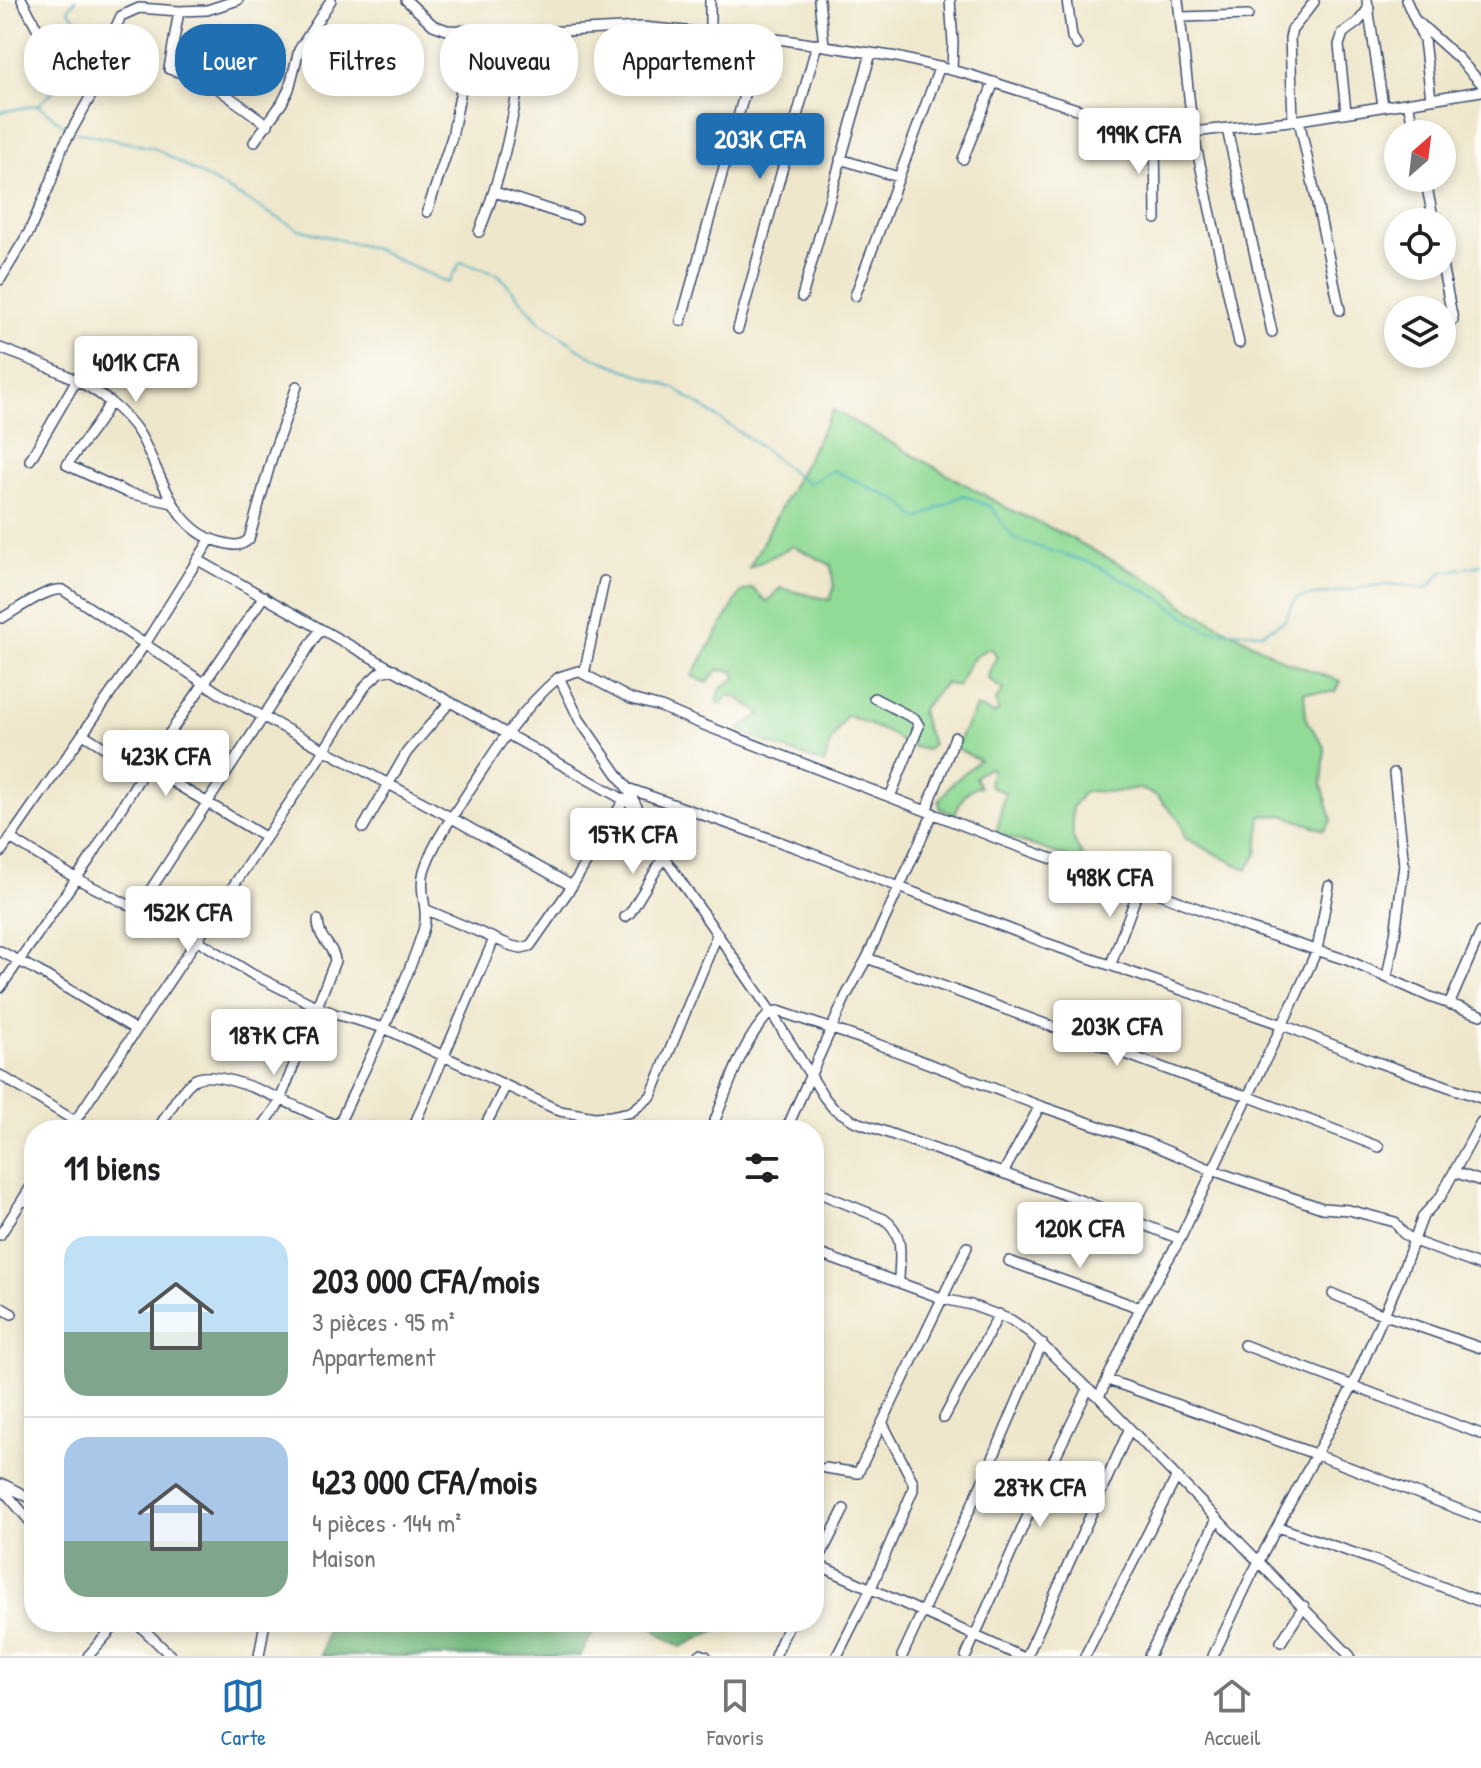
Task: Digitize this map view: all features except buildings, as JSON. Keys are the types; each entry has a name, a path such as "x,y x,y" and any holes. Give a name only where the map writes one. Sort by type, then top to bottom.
{"street":[{"path":"22,0 35,24"},
{"path":"0,280 29,232 62,148 99,81 121,16 139,8 207,10 238,0"},
{"path":"254,142 289,89 299,50 331,0"},
{"path":"406,0 433,25 440,28"},
{"path":"710,0 710,24"},
{"path":"738,329 820,45 819,0"},
{"path":"950,0 952,70"},
{"path":"1067,0 1072,37 1077,45"},
{"path":"1178,0 1193,132 1239,343"},
{"path":"1406,0 1418,22 1426,50 1431,99"},
{"path":"1314,2 1292,30 1290,38 1296,120 1340,310"},
{"path":"1346,112 1340,40 1348,28 1358,22 1368,4"},
{"path":"1368,4 1383,106"},
{"path":"179,11 169,69 217,88 268,125"},
{"path":"1181,17 1248,15"},
{"path":"1418,22 1481,83"},
{"path":"783,41 940,66 1155,134 1296,120 1481,91"},
{"path":"802,297 871,53"},
{"path":"855,296 940,66"},
{"path":"963,159 994,82"},
{"path":"427,212 452,137 460,96"},
{"path":"479,232 495,192 516,96"},
{"path":"681,321 744,96"},
{"path":"1408,103 1412,120"},
{"path":"1227,129 1272,332"},
{"path":"1155,134 1156,219"},
{"path":"840,159 898,177"},
{"path":"495,192 577,219"},
{"path":"0,348 76,381 110,401 138,431 173,503 190,527 210,540 237,546 249,539 273,454 297,386"},
{"path":"30,460 76,381"},
{"path":"110,401 100,422 67,465 128,493 173,503"},
{"path":"0,853 145,644 210,540"},
{"path":"198,560 638,808"},
{"path":"584,674 604,581"},
{"path":"2,618 57,589 70,594 203,683 572,886"},
{"path":"0,988 77,879 145,769 264,596"},
{"path":"138,909 320,630"},
{"path":"76,1120 372,677 394,669"},
{"path":"344,1120 424,930 427,910 422,889 425,868 452,818 507,732 530,704 559,677 572,672 584,674 631,699 673,711 769,752 1097,875 1140,886 1248,928 1317,950 1449,1005 1481,1015"},
{"path":"559,677 588,734 627,788 664,857 833,1108 854,1121 1180,1239"},
{"path":"874,698 915,719 919,726 890,797"},
{"path":"363,828 407,752 450,702"},
{"path":"83,734 124,760 265,837"},
{"path":"790,1120 900,887 955,737"},
{"path":"1387,977 1404,865 1394,773"},
{"path":"627,788 1046,943 1481,1098"},
{"path":"427,910 494,939 521,948 530,946 572,886 624,800"},
{"path":"10,838 77,879 196,939 252,974 316,1006 384,1028 560,1111 594,1117 621,1114 641,1107 651,1096 717,935"},
{"path":"625,917 664,857"},
{"path":"1111,964 1140,886"},
{"path":"1099,1397 1140,1308 1180,1239 1317,950 1329,886"},
{"path":"267,1120 281,1099 335,961 333,951 320,937 318,920"},
{"path":"1449,1005 1481,932"},
{"path":"416,1120 494,939"},
{"path":"0,951 136,1030"},
{"path":"867,958 1379,1147"},
{"path":"771,1012 786,1013 832,1028 1322,1208 1349,1210 1395,1222 1414,1241 1481,1266"},
{"path":"715,1120 747,1044 771,1012"},
{"path":"0,1075 73,1120"},
{"path":"164,1120 189,1084 201,1077 231,1081 281,1099 324,1120"},
{"path":"488,1120 505,1087"},
{"path":"1003,1173 1040,1106"},
{"path":"1213,1656 1352,1387 1423,1216 1441,1196 1481,1122"},
{"path":"1454,1172 1481,1181"},
{"path":"824,1195 894,1226 899,1234 899,1282"},
{"path":"0,1235 23,1199"},
{"path":"825,1468 858,1473 967,1247"},
{"path":"824,1256 944,1299 999,1314 1029,1332 1099,1397 1350,1656"},
{"path":"1009,1261 1140,1308"},
{"path":"1333,1294 1481,1348"},
{"path":"0,1307 12,1314"},
{"path":"944,1418 999,1314"},
{"path":"902,1656 1042,1343"},
{"path":"1244,1345 1481,1434"},
{"path":"1108,1380 1315,1454 1481,1518"},
{"path":"966,1656 1036,1497 1088,1389"},
{"path":"837,1656 871,1588 913,1490 913,1482 883,1424"},
{"path":"1027,1656 1129,1430"},
{"path":"1085,1656 1176,1478"},
{"path":"0,1484 15,1496 24,1510"},
{"path":"15,1496 24,1498"},
{"path":"824,1548 844,1509"},
{"path":"1149,1656 1217,1519"},
{"path":"1278,1527 1481,1602"},
{"path":"824,1570 1020,1656"},
{"path":"1281,1642 1304,1606"},
{"path":"88,1656 109,1632"},
{"path":"146,1632 171,1656"},
{"path":"259,1656 263,1632"},
{"path":"775,1656 786,1632"}],"green space":[{"path":"833,410 1011,510 1168,590 1182,605 1285,661 1340,681 1335,692 1304,692 1306,719 1325,748 1322,785 1332,820 1324,830 1283,815 1261,816 1257,854 1247,870 1185,838 1180,821 1157,796 1138,788 1115,792 1085,791 1072,807 1073,838 1083,857 1075,860 996,833 1005,792 989,783 992,768 986,768 975,777 980,787 967,793 955,815 940,808 939,800 979,760 956,748 976,707 994,714 999,710 995,702 1003,690 988,679 997,656 991,648 974,658 958,687 945,683 921,710 933,744 926,750 904,744 893,735 847,715 831,741 824,764 740,729 761,714 737,697 728,695 721,704 717,701 721,688 736,678 734,671 718,670 707,683 692,676 741,592 752,588 767,602 780,588 830,600 834,588 831,565 793,546 749,568"},
{"path":"327,1632 593,1632 580,1656 321,1656"},
{"path":"657,1632 713,1632 681,1647"}],"waterway":[{"path":"0,112 38,105 52,93 63,37 78,21 68,10 75,0"},
{"path":"38,105 67,128"},
{"path":"76,132 154,148 298,229 372,248 448,283 461,262 499,275 540,322 590,356 674,388 754,442 808,484 833,470 901,502 918,519 963,495 991,507 1014,539 1091,563 1158,598 1207,630 1262,633 1284,621 1296,598 1387,584 1428,588 1442,572 1481,565"}]}
